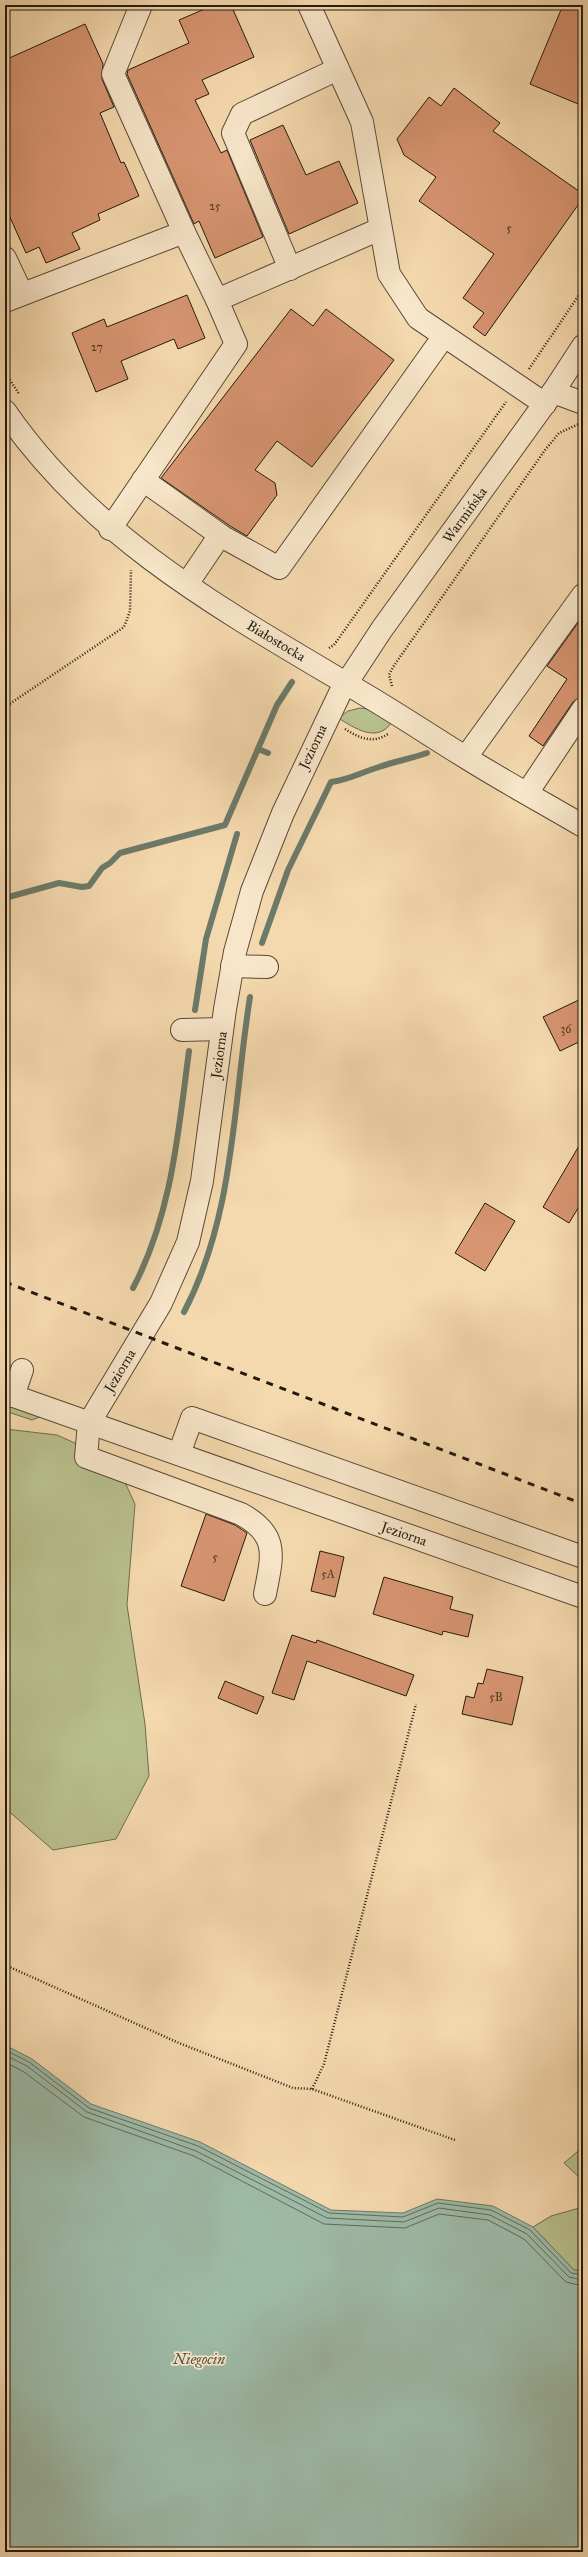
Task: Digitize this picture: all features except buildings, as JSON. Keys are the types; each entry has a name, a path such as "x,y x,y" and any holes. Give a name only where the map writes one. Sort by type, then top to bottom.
{"street":[{"path":"110,528 236,344 113,74 141,5"},
{"path":"309,5 362,122 388,274 418,318 444,336 549,398 583,403"},
{"path":"290,269 233,133 242,114 338,69"},
{"path":"217,300 380,229"},
{"path":"5,258 13,297 184,232"},
{"path":"143,480 220,535 279,568 444,336"},
{"name":"Warmińska","path":"347,683 549,398 583,346"},
{"name":"Białostocka","path":"14,406 42,461 70,491 110,528 137,549 220,608 583,826"},
{"path":"187,584 220,535"},
{"path":"466,757 583,595"},
{"name":"Jeziorna","path":"89,1423 161,1303 188,1242 202,1181 232,966 247,908 266,855 326,718 347,683"},
{"path":"527,793 583,710"},
{"path":"232,966 267,967"},
{"path":"182,1030 222,1029"},
{"path":"9,1394 22,1370"},
{"name":"Jeziorna","path":"9,1394 583,1597"},
{"path":"179,1454 192,1418 583,1557"},
{"path":"89,1423 86,1457 242,1514 263,1530 268,1537 272,1557 265,1594"}],"path":[{"path":"566,315 583,289"},
{"path":"5,372 14,406"},
{"path":"322,648 334,645 494,420"},
{"path":"407,647 555,438 559,433 583,424"},
{"path":"5,707 124,627 130,611 130,571 137,549"},
{"path":"340,726 366,740 381,738 392,731"},
{"path":"312,2090 324,2064 416,1704"},
{"path":"5,1966 179,2043 293,2088 312,2090 455,2140"}],"green space":[{"path":"360,708 368,709 392,722 386,729 373,733 366,732 352,726 338,718 348,711"},
{"path":"5,1403 42,1416 32,1420 5,1411"},
{"path":"5,1429 57,1435 115,1461 135,1504 127,1605 145,1724 149,1776 116,1839 53,1850 5,1808"},
{"path":"583,2147 583,2181 564,2163"},
{"path":"583,2207 583,2271 574,2270 533,2227 551,2216"}],"water":[{"name":"Niegocin","path":"5,2045 32,2059 91,2104 200,2142 331,2210 403,2213 437,2199 493,2206 533,2227 574,2270 583,2271 583,2552 5,2552"}],"waterway":[{"path":"5,898 59,883 82,887 89,886 102,868 110,863 120,853 225,825 277,705 292,682"},
{"path":"258,749 268,753"},
{"path":"262,943 288,870 331,782 427,753"},
{"path":"195,1010 206,939 237,834"},
{"path":"184,1312 201,1275 223,1198 230,1158 250,997"},
{"path":"133,1288 157,1231 165,1202 177,1143 189,1051"}],"railway":[{"path":"5,1282 583,1504"}]}
